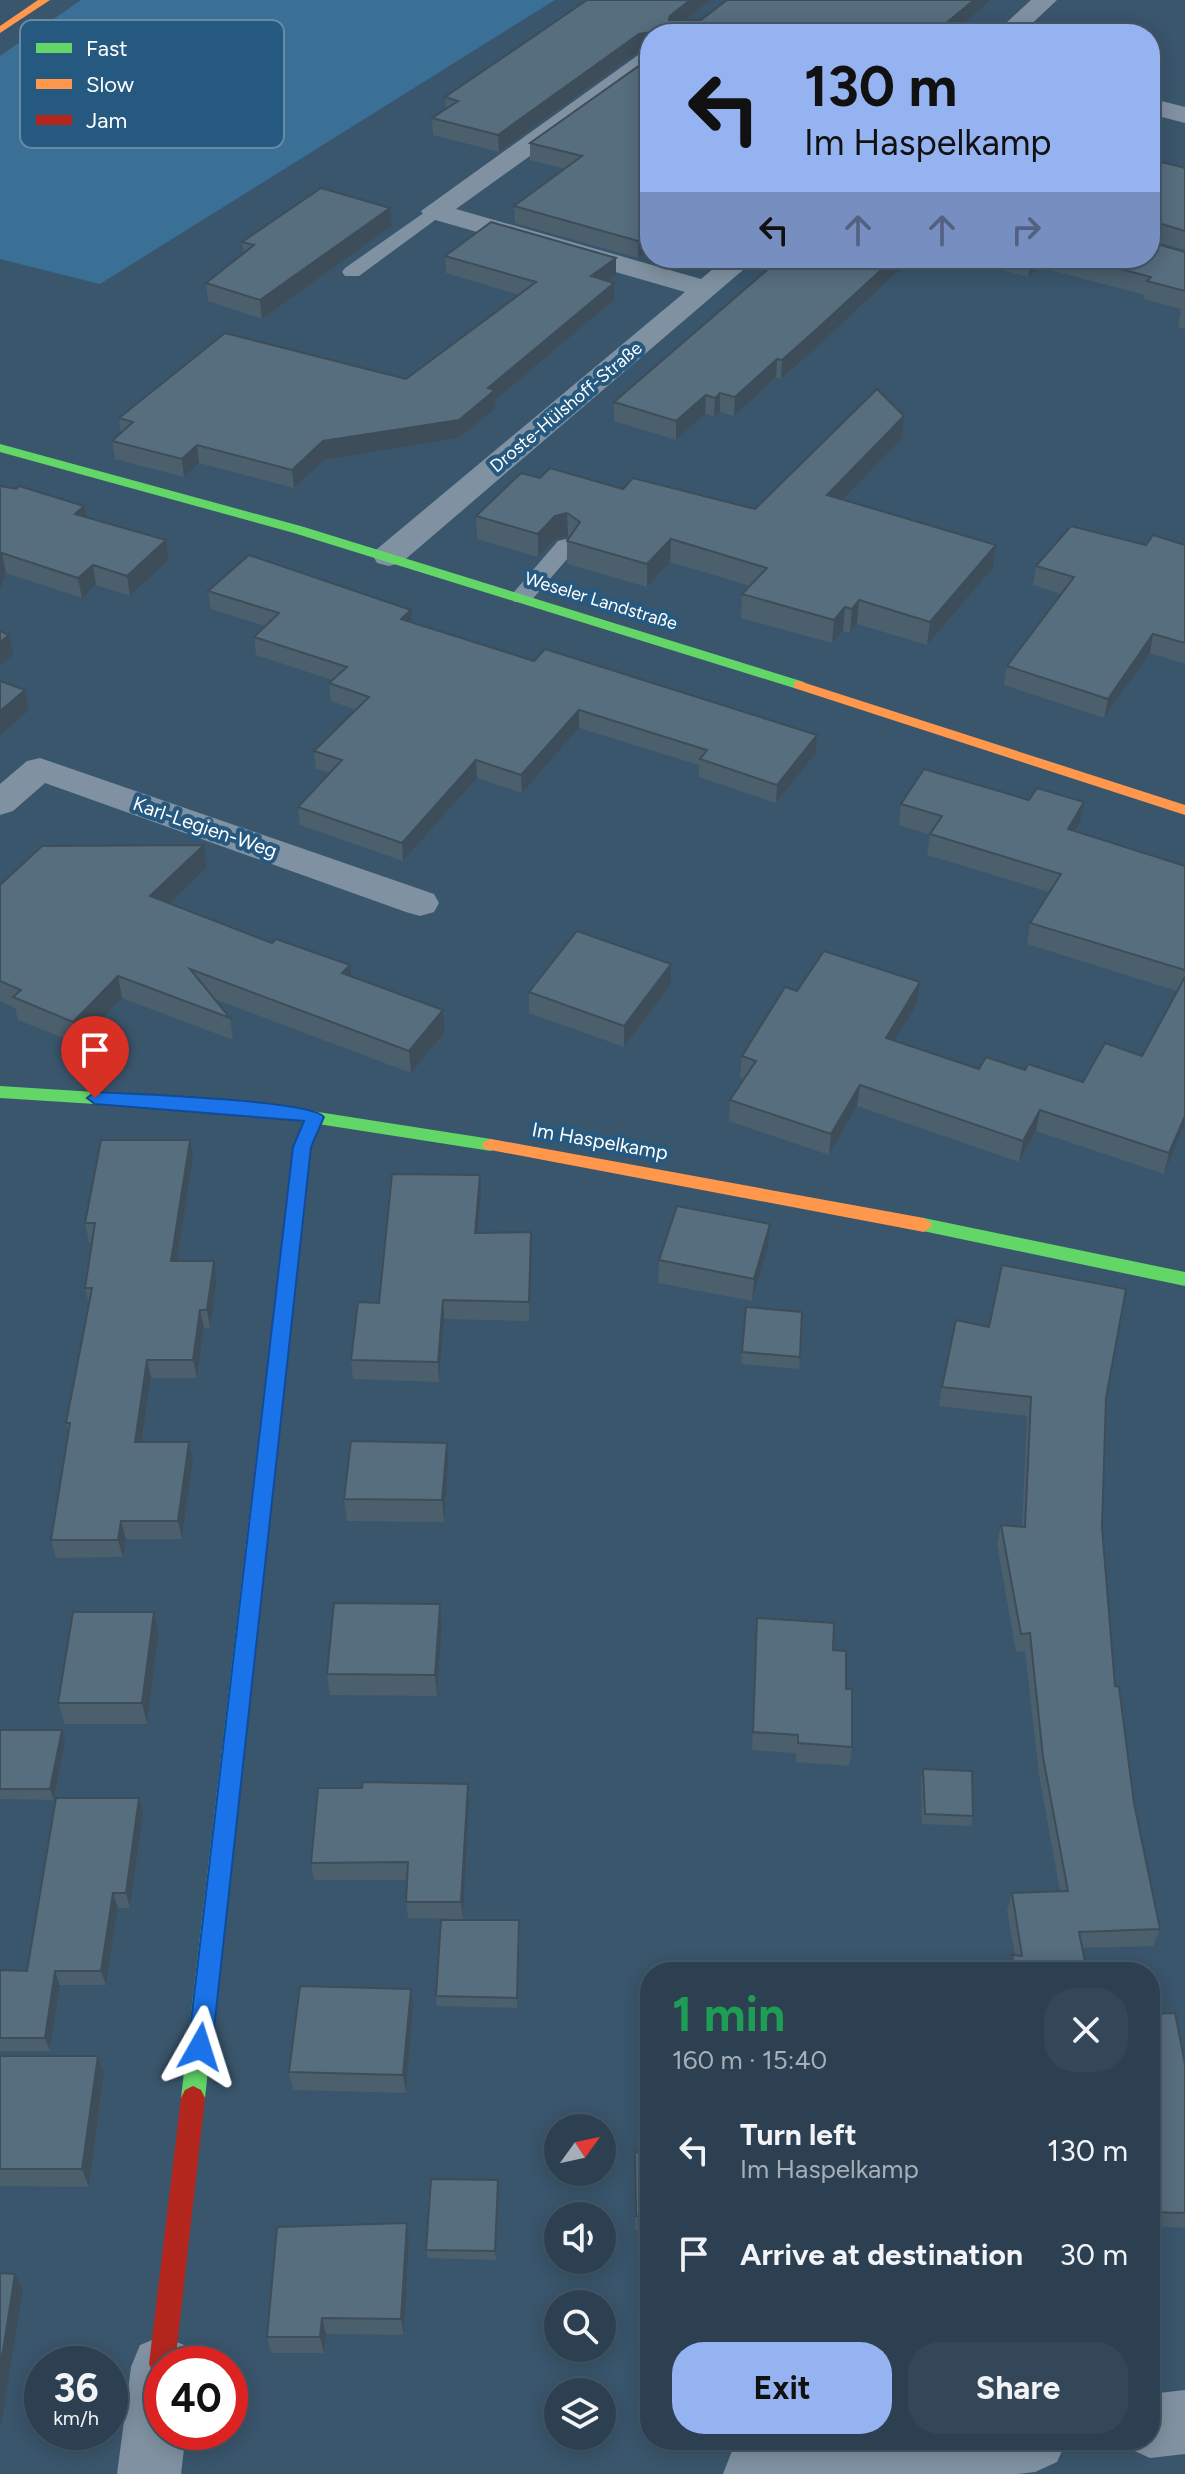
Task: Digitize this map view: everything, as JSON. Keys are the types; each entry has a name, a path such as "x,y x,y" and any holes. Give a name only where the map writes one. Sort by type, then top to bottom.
{"street":[{"path":"0,30 45,0"},
{"path":"1017,24 1045,0"},
{"path":"435,211 640,65"},
{"path":"1160,109 1185,115"},
{"path":"435,211 705,289"},
{"name":"Droste-Hülshoff-Straße","path":"389,556 731,268"},
{"name":"Weseler Landstraße","path":"0,448 172,493 389,556 1185,810"},
{"name":"Karl-Legien-Weg","path":"0,803 40,769 420,903"},
{"name":"Im Haspelkamp","path":"0,1092 254,1108 564,1156 839,1207 1185,1279"},
{"path":"164,2346 302,1147 315,1117"},
{"path":"1160,2425 1185,2422"},
{"path":"149,2474 152,2450"},
{"path":"755,2474 953,2450"}],"lane":[{"path":"352,272 435,211"},
{"path":"522,597 566,546"}],"shaded area":[{"path":"81,0 555,0 100,284 0,259 0,56 20,42 20,148 284,148 284,20 52,20"}],"building":[{"path":"587,0 690,0 669,20 701,20 727,0 974,0 945,24 640,24 640,34 498,135 432,118 458,101 445,97"},
{"path":"640,65 640,240 514,206 582,156 530,143"},
{"path":"1160,162 1185,168 1185,231 1160,223"},
{"path":"321,188 390,208 260,300 206,283 254,245 242,242"},
{"path":"491,222 616,258 591,276 614,283 488,388 495,390 459,420 323,441 292,470 197,445 182,459 112,441 133,422 119,418 225,333 406,379 536,282 445,256"},
{"path":"1160,245 1185,252 1185,291 1147,281 1151,277 1116,268 1160,268"},
{"path":"769,268 883,268 782,360 777,359 735,397 720,393 715,398 706,395 676,421 614,402"},
{"path":"877,389 904,416 827,495 996,545 930,622 859,600 852,609 845,607 834,620 742,594 767,568 671,539 647,564 567,541 580,522 567,513 555,516 538,534 476,516 521,473 540,478 550,468 623,489 633,478 755,509"},
{"path":"0,486 16,489 19,486 84,506 75,514 166,540 127,576 93,565 78,578 2,553 0,558"},
{"path":"1071,526 1146,545 1153,535 1185,545 1185,643 1153,634 1108,699 1007,666 1074,577 1036,566"},
{"path":"249,555 411,610 401,619 534,661 545,649 817,735 777,785 700,759 707,750 579,710 521,775 476,760 402,843 298,807 342,760 314,751 369,697 329,683 347,667 254,637 279,613 208,591"},
{"path":"0,631 9,635 0,642"},
{"path":"0,681 25,690 0,711"},
{"path":"924,769 1029,800 1037,788 1084,802 1068,829 1185,866 1185,970 1030,923 1061,874 930,834 942,816 901,804"},
{"path":"204,845 150,896 272,943 276,939 350,965 342,973 443,1010 409,1051 190,969 230,1018 118,976 73,1022 13,997 21,990 0,981 0,885 42,846"},
{"path":"577,931 671,964 624,1026 529,992"},
{"path":"824,951 920,982 886,1038 979,1069 986,1057 1025,1070 1028,1064 1083,1082 1105,1043 1142,1056 1185,977 1185,1116 1169,1153 1040,1110 1023,1141 860,1085 831,1134 730,1100 756,1061 742,1056 785,987 797,991"},
{"path":"101,1140 190,1140 171,1261 214,1261 207,1310 200,1310 193,1360 147,1360 135,1442 189,1442 178,1521 121,1521 118,1540 51,1540 70,1423 66,1423 92,1288 85,1288 95,1223 85,1223"},
{"path":"392,1174 480,1175 475,1233 531,1232 529,1302 443,1300 438,1362 351,1360 358,1302 379,1303"},
{"path":"677,1206 770,1224 754,1279 659,1260"},
{"path":"1002,1265 1126,1289 1106,1398 1102,1527 1115,1686 1119,1687 1134,1803 1160,1929 1079,1932 1085,1962 1013,1962 1012,1955 1022,1956 1012,1893 1068,1891 1043,1757 1030,1633 1021,1634 1001,1525 1025,1527 1031,1397 942,1387 956,1320 989,1327"},
{"path":"746,1307 802,1312 800,1357 742,1352"},
{"path":"351,1441 447,1443 442,1500 344,1499"},
{"path":"334,1603 440,1604 435,1675 327,1674"},
{"path":"73,1612 154,1612 142,1703 58,1703"},
{"path":"757,1618 834,1623 833,1650 846,1651 846,1689 852,1689 852,1747 798,1743 798,1735 753,1732"},
{"path":"0,1730 62,1730 50,1789 0,1789"},
{"path":"923,1769 972,1771 973,1816 925,1814"},
{"path":"363,1782 468,1784 461,1902 406,1902 408,1862 311,1863 318,1788 362,1788"},
{"path":"56,1798 139,1798 126,1893 113,1893 101,1971 55,1971 45,2038 0,2038 0,1970 27,1971"},
{"path":"441,1920 519,1920 517,1998 436,1996"},
{"path":"300,1986 411,1989 403,2075 289,2072"},
{"path":"1175,2013 1185,2064 1185,2213 1160,2212 1160,2014"},
{"path":"0,2056 98,2056 82,2169 0,2169"},
{"path":"635,2152 640,2152 640,2216 636,2216"},
{"path":"431,2179 498,2180 495,2251 426,2250"},
{"path":"407,2223 401,2319 322,2318 320,2337 267,2337 277,2227"},
{"path":"0,2273 15,2274 0,2370"}],"traffic: fast":[{"path":"0,448 299,530 799,685"},
{"path":"0,1092 254,1108 491,1145"},
{"path":"924,1225 1185,1279"},
{"path":"193,2098 257,1535"}],"traffic: slow":[{"path":"0,30 45,0"},
{"path":"799,685 1185,810"},
{"path":"257,1535 302,1147 315,1117"},
{"path":"491,1145 924,1225"}],"traffic: jam":[{"path":"164,2346 193,2098"}],"route":[{"path":"95,1098 254,1108 315,1117 302,1147 200,2047"}]}
